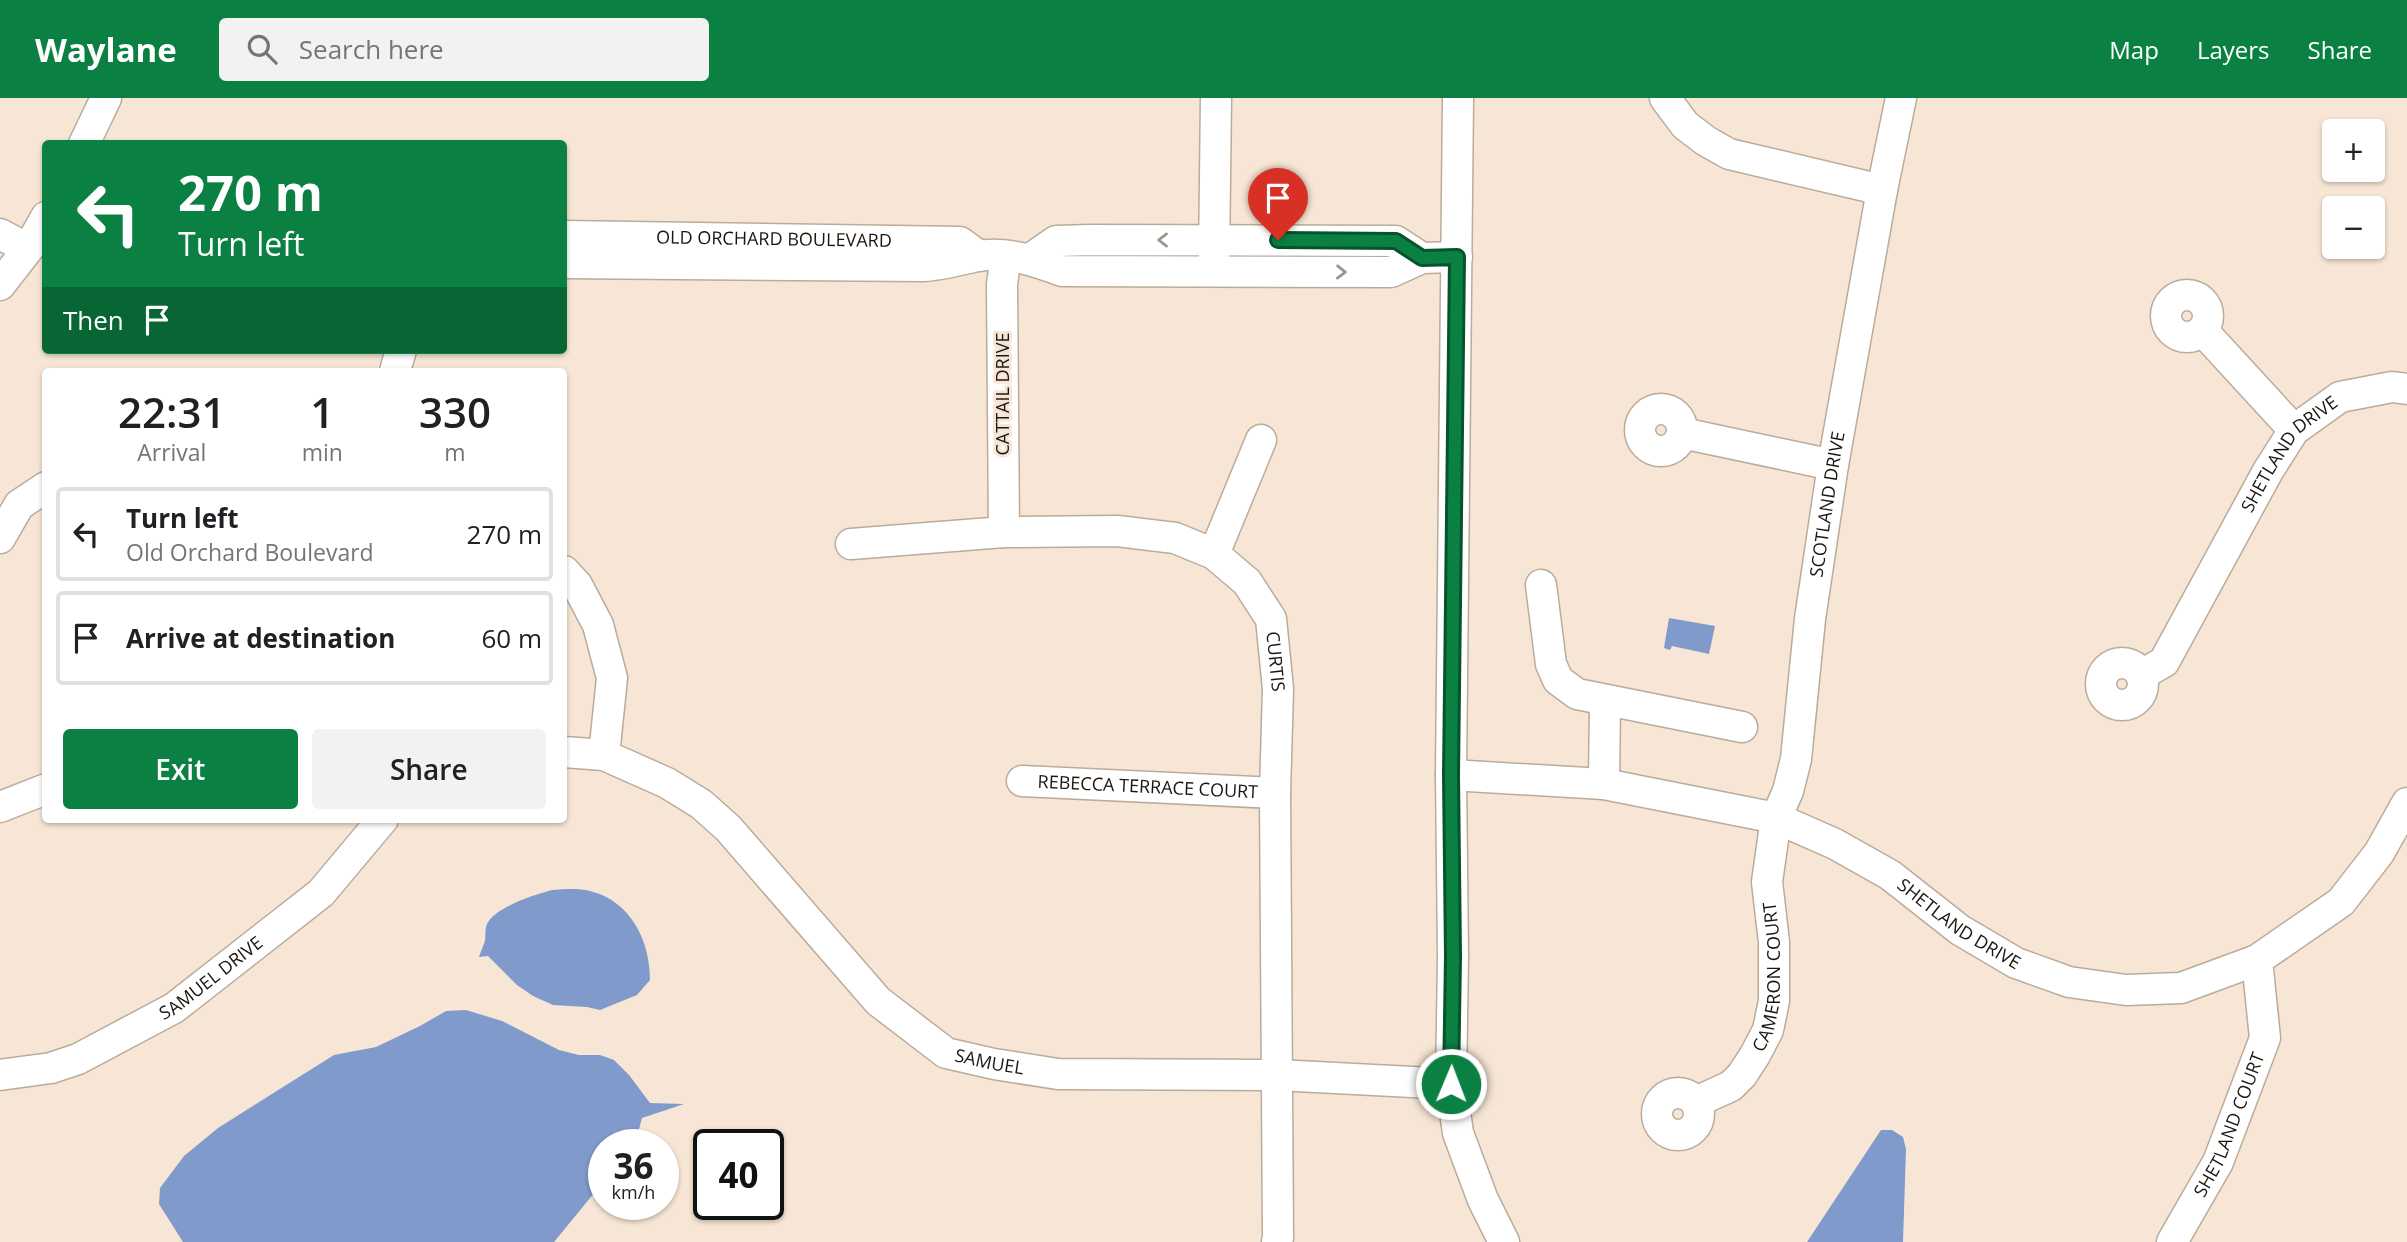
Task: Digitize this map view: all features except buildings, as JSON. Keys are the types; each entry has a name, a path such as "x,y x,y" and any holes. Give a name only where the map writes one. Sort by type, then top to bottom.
{"street":[{"path":"86,140 106,98"},
{"path":"1214,270 1216,98"},
{"path":"1458,98 1451,775 1451,1084 1458,1133 1483,1200 1504,1242"},
{"path":"1665,98 1685,125 1729,154 1882,190"},
{"name":"SCOTLAND DRIVE","path":"1776,818 1788,791 1796,759 1810,619 1833,466 1901,98"},
{"path":"0,285 28,249 42,225"},
{"path":"0,234 28,249"},
{"name":"OLD ORCHARD BOULEVARD","path":"567,236 960,242 1005,257 1062,271 1391,272 1422,258 1457,257"},
{"name":"OLD ORCHARD BOULEVARD","path":"567,263 923,267 1005,257 1056,241 1215,240 1396,241 1422,258"},
{"name":"CATTAIL DRIVE","path":"1004,532 1002,284 1005,257"},
{"path":"2203,331 2294,430"},
{"name":"SHETLAND DRIVE","path":"2141,675 2164,662 2268,471 2294,430 2340,397 2392,387 2407,389"},
{"path":"1682,433 1833,466"},
{"path":"1214,554 1261,440"},
{"path":"0,538 19,505 42,490"},
{"name":"CURTIS","path":"852,544 1004,532 1117,531 1175,538 1214,554 1247,582 1271,620 1278,690 1275,793 1277,1242"},
{"path":"567,574 577,585 598,625 612,678 604,755 567,752"},
{"path":"1541,585 1550,664 1558,680 1577,694 1742,727"},
{"path":"1604,784 1605,701"},
{"name":"SAMUEL","path":"604,755 667,783 701,804 728,828 878,1001 946,1053 1058,1074 1277,1075 1451,1084"},
{"name":"SHETLAND DRIVE","path":"1451,775 1604,784 1776,818 1835,844 1890,875 1960,930 2016,963 2069,982 2126,990 2181,988 2257,960 2341,902 2379,853 2407,803"},
{"name":"REBECCA TERRACE COURT","path":"1022,781 1275,793"},
{"path":"0,807 42,791"},
{"name":"CAMERON COURT","path":"1696,1102 1731,1086 1742,1075 1768,1030 1774,1001 1774,942 1767,882 1776,818"},
{"name":"SAMUEL DRIVE","path":"0,1075 22,1074 78,1059 174,1008 321,893 380,823"},
{"name":"SHETLAND COURT","path":"2172,1242 2218,1162 2265,1038 2257,960"}],"water":[{"path":"1669,618 1715,626 1709,654 1672,646 1670,650 1664,648"},
{"path":"552,890 590,891 604,896 627,913 642,937 649,965 650,980 637,995 600,1010 553,1005 517,985 488,956 479,957 485,941 486,927 491,918 516,902"},
{"path":"466,1010 502,1021 559,1050 579,1055 600,1055 614,1060 650,1103 684,1104 642,1118 639,1129 588,1129 588,1201 554,1242 183,1242 159,1204 160,1188 184,1156 218,1128 334,1055 376,1047 446,1011"},
{"path":"1881,1130 1892,1130 1903,1137 1906,1149 1903,1242 1807,1242"}],"route":[{"path":"1278,240 1396,241 1422,258 1457,257 1451,775 1451,1084"}]}
